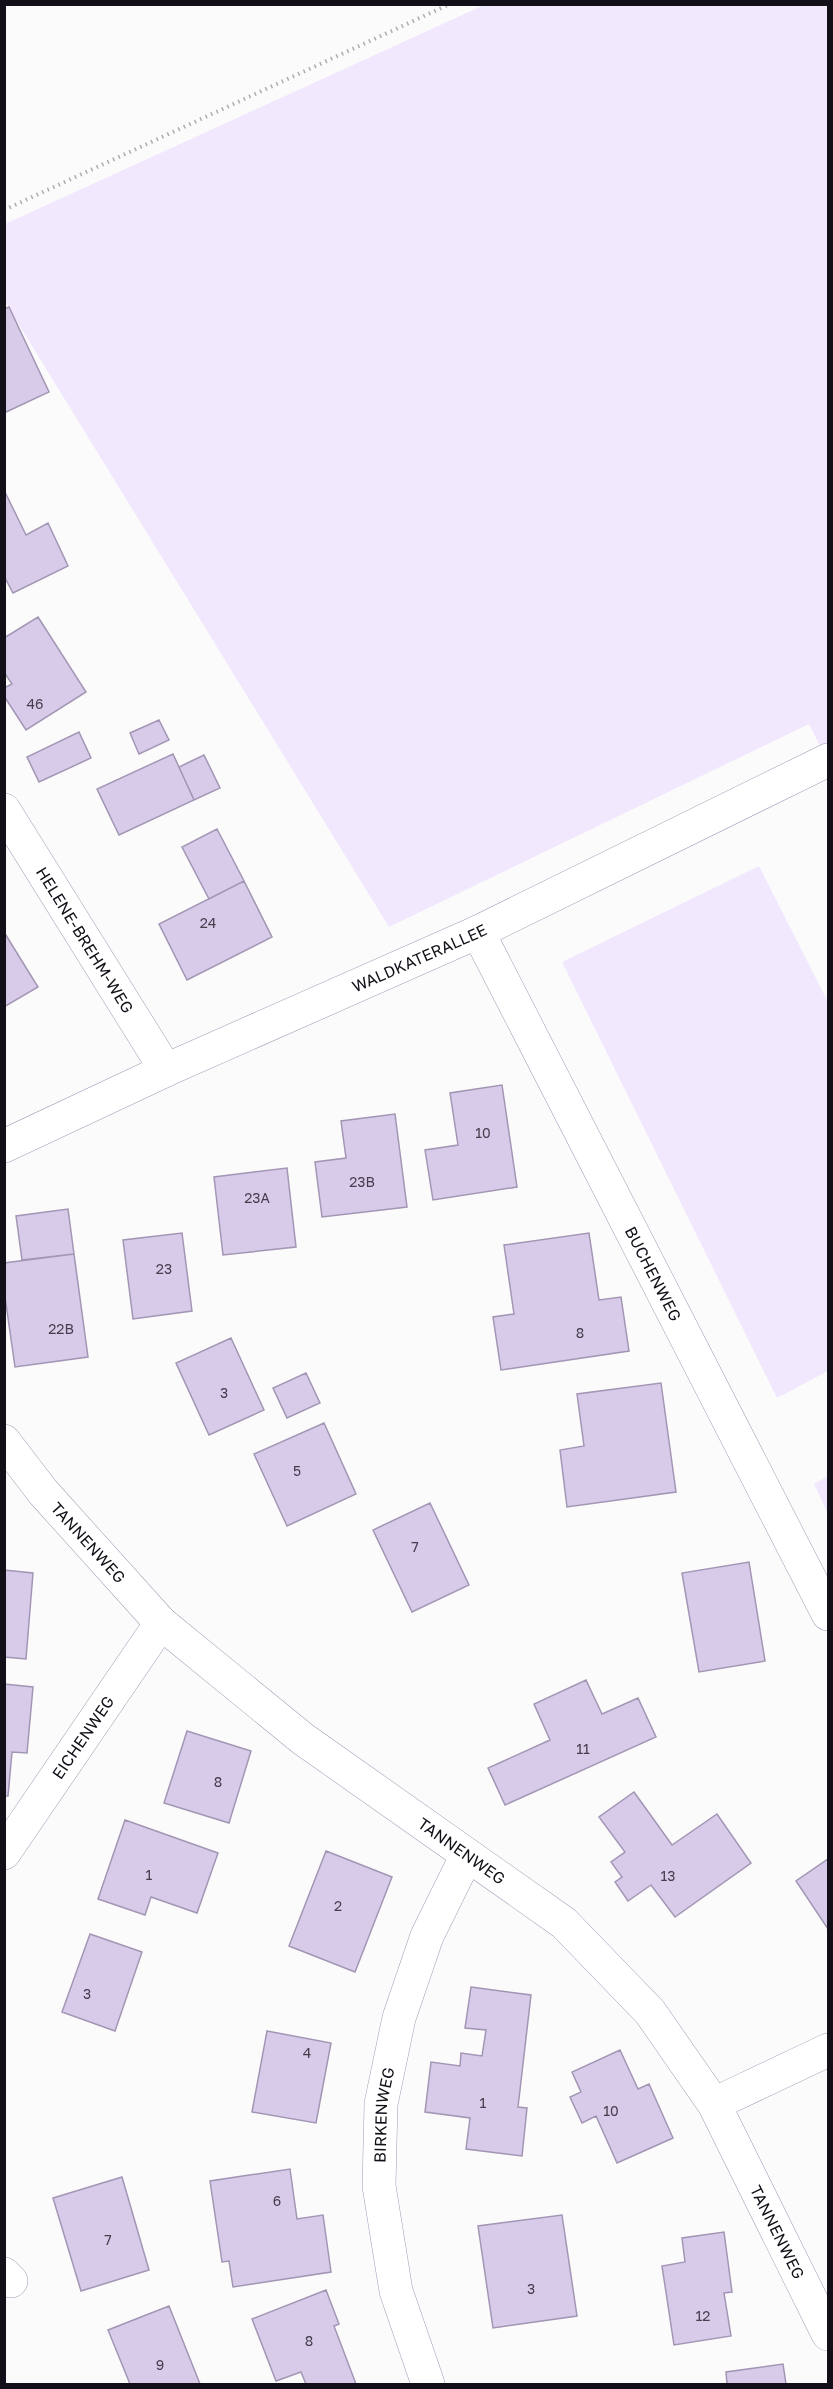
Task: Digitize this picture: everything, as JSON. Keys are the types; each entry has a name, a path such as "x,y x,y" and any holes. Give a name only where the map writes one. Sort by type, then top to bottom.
{"street":[{"name":"WALDKATERALLEE","path":"4,1146 166,1070 478,932 828,760"},
{"name":"HELENE-BREHM-WEG","path":"4,810 166,1070"},
{"name":"BUCHENWEG","path":"478,932 828,1614"},
{"name":"TANNENWEG","path":"4,1441 43,1492 161,1623 303,1739 564,1923 650,2012 714,2104 828,2334"},
{"name":"EICHENWEG","path":"4,1853 161,1623"},
{"name":"BIRKENWEG","path":"428,2385 396,2292 379,2186 381,2103 399,2018 427,1936 467,1855"},
{"path":"714,2104 828,2050"}],"path":[{"path":"4,210 450,4"}],"shaded area":[{"path":"484,5 828,5 828,762 809,724 389,927 5,302 5,224"},
{"path":"759,866 828,1002 828,1371 777,1398 562,962"},
{"path":"828,1476 828,1514 814,1484"}],"building":[{"path":"9,307 49,392 4,413 4,309"},
{"path":"4,490 26,535 48,523 68,566 13,593 4,576"},
{"path":"38,617 86,692 26,730 4,696 4,688 12,684 4,672 4,638"},
{"path":"159,720 169,740 139,754 130,733"},
{"path":"79,732 91,758 39,782 27,757"},
{"path":"173,754 194,800 119,835 97,789"},
{"path":"204,755 220,788 194,800 179,767"},
{"path":"217,829 244,881 209,899 182,847"},
{"path":"244,881 272,937 187,980 159,924"},
{"path":"4,932 38,987 4,1007"},
{"path":"502,1085 517,1187 433,1200 425,1150 458,1145 450,1093"},
{"path":"395,1114 407,1207 322,1217 315,1162 346,1158 341,1121"},
{"path":"287,1168 296,1247 223,1255 214,1177"},
{"path":"68,1209 74,1254 22,1260 16,1216"},
{"path":"182,1233 192,1311 133,1319 123,1240"},
{"path":"589,1233 599,1300 621,1297 629,1351 501,1370 493,1317 514,1314 504,1245"},
{"path":"74,1254 88,1357 15,1367 4,1290 4,1263"},
{"path":"231,1338 264,1410 209,1435 176,1363"},
{"path":"306,1373 320,1403 287,1418 273,1388"},
{"path":"661,1383 676,1492 567,1507 560,1450 584,1446 577,1394"},
{"path":"324,1423 356,1494 287,1526 254,1454"},
{"path":"430,1503 469,1585 412,1612 373,1530"},
{"path":"749,1562 765,1661 699,1672 682,1573"},
{"path":"4,1570 33,1573 26,1659 4,1657"},
{"path":"586,1680 602,1714 638,1698 656,1737 505,1805 488,1768 550,1740 534,1704"},
{"path":"4,1684 33,1687 27,1753 12,1752 8,1796 4,1796"},
{"path":"187,1731 251,1751 229,1823 164,1803"},
{"path":"634,1792 672,1845 717,1814 751,1863 675,1917 651,1885 628,1901 615,1882 622,1877 611,1862 625,1852 599,1817"},
{"path":"125,1820 218,1853 197,1913 151,1897 145,1915 98,1899"},
{"path":"326,1851 392,1877 355,1972 289,1946"},
{"path":"828,1859 828,1929 796,1881"},
{"path":"90,1934 142,1952 115,2031 62,2012"},
{"path":"471,1987 531,1995 518,2107 527,2108 522,2156 466,2149 470,2118 425,2112 431,2062 460,2066 461,2053 482,2056 486,2030 465,2028"},
{"path":"267,2031 331,2043 316,2123 252,2112"},
{"path":"620,2050 638,2089 649,2084 673,2138 617,2163 596,2116 582,2123 570,2097 581,2092 572,2072"},
{"path":"290,2169 297,2219 323,2215 331,2272 233,2287 229,2261 222,2262 210,2181"},
{"path":"122,2177 149,2270 81,2291 53,2198"},
{"path":"562,2215 577,2316 493,2328 478,2226"},
{"path":"724,2232 732,2292 724,2293 731,2336 674,2345 662,2266 685,2262 682,2238"},
{"path":"326,2290 339,2324 334,2326 356,2384 306,2384 301,2372 276,2381 252,2319"},
{"path":"169,2306 200,2384 130,2384 108,2330"},
{"path":"783,2364 786,2384 727,2384 726,2372"}]}
